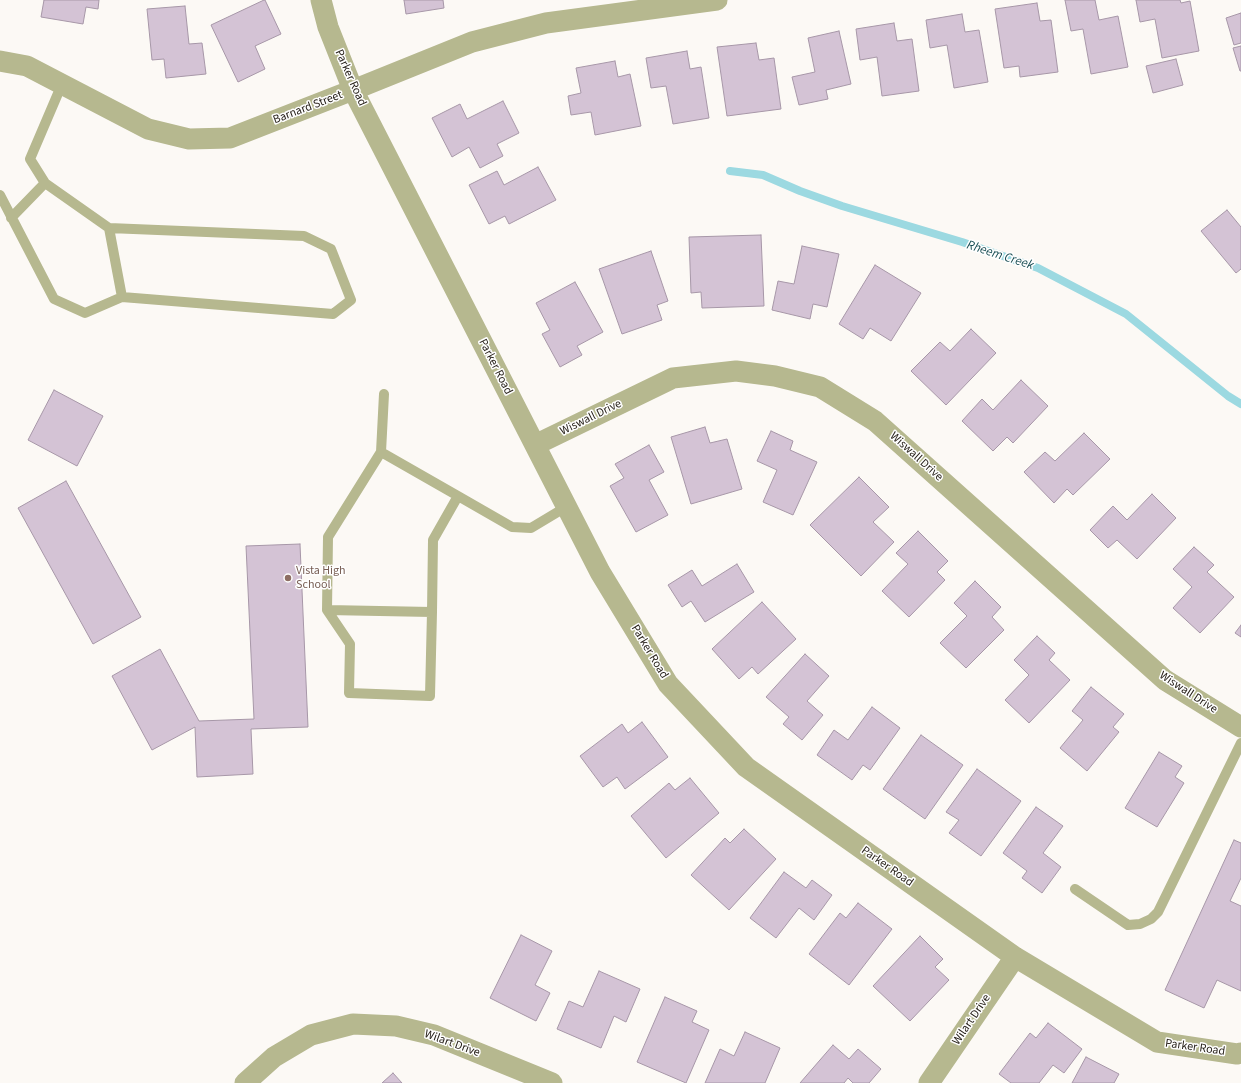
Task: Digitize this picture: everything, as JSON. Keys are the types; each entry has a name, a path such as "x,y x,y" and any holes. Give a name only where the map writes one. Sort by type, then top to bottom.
{"street":[{"name":"Parker Road","path":"321,0 328,27 353,90 600,572 668,684 746,767 1015,957 1157,1042 1237,1054 1241,1053"},
{"name":"Barnard Street","path":"0,61 27,66 148,129 189,139 230,138 472,42 546,23 717,0"},
{"name":"Wiswall Drive","path":"535,445 673,378 736,370 775,376 820,387 875,421 1165,680 1241,727"},
{"name":"Wilart Drive","path":"929,1083 1015,957"},
{"name":"Wilart Drive","path":"245,1083 274,1057 312,1035 353,1024 396,1026 434,1035 552,1083"}],"lane":[{"path":"0,195 54,299 85,313 122,297 333,314 351,300 331,249 304,236 109,228 45,183 30,159 62,84"},
{"path":"11,218 45,183"},
{"path":"109,228 122,297"},
{"path":"384,394 381,452 328,537 327,610 350,644 349,693 430,696 433,540 458,496"},
{"path":"381,452 512,528 531,528 566,507"},
{"path":"327,610 432,612"},
{"path":"1076,889 1128,925 1140,924 1151,919 1158,912 1241,742"}],"building":[{"path":"44,0 99,0 98,9 86,7 83,24 41,17"},
{"path":"264,0 281,34 255,46 265,69 238,82 211,25"},
{"path":"404,0 443,0 444,8 406,14"},
{"path":"1065,0 1095,0 1099,20 1118,16 1128,67 1091,74 1083,29 1071,31"},
{"path":"1136,0 1180,0 1181,3 1190,1 1199,51 1162,58 1155,19 1140,22"},
{"path":"1037,3 1040,21 1051,20 1058,72 1020,77 1019,66 1004,68 995,9"},
{"path":"185,6 189,44 202,43 206,74 166,78 164,59 152,60 147,9"},
{"path":"1241,13 1241,43 1234,45 1226,18"},
{"path":"962,14 965,32 979,30 988,82 954,88 947,45 930,48 926,20"},
{"path":"894,23 897,41 912,39 919,91 882,96 877,57 860,60 856,29"},
{"path":"839,31 851,84 826,90 828,99 799,105 792,77 815,72 808,38"},
{"path":"756,43 759,60 774,58 781,109 727,116 717,47"},
{"path":"1241,46 1241,71 1240,71 1233,48"},
{"path":"687,51 690,69 701,67 709,118 673,124 666,86 651,88 646,58"},
{"path":"1176,59 1183,85 1153,93 1146,66"},
{"path":"615,61 618,77 630,74 641,126 595,135 591,112 571,115 568,96 581,93 576,68"},
{"path":"503,101 519,133 497,144 503,156 480,168 469,147 452,157 432,118 460,104 467,119"},
{"path":"538,167 556,200 509,224 505,216 489,224 469,185 497,171 504,185"},
{"path":"1227,210 1241,227 1241,269 1236,273 1201,231"},
{"path":"761,235 764,306 702,308 701,292 691,293 689,237"},
{"path":"802,246 839,254 827,307 813,304 810,319 772,310 778,281 794,284"},
{"path":"651,251 668,301 657,305 662,320 622,334 599,269"},
{"path":"875,265 921,293 891,341 870,328 863,339 839,324"},
{"path":"575,282 603,332 577,346 582,355 560,367 542,334 550,330 536,303"},
{"path":"971,329 996,353 946,405 911,371 940,342 950,351"},
{"path":"1021,380 1048,406 1013,443 1007,437 993,451 962,421 982,399 993,410"},
{"path":"54,390 103,416 77,466 28,440"},
{"path":"705,427 710,443 727,439 742,489 691,504 671,437"},
{"path":"771,431 793,441 790,450 817,462 793,515 763,502 777,470 757,461"},
{"path":"1084,433 1110,459 1073,495 1067,489 1054,503 1024,472 1045,452 1055,461"},
{"path":"649,445 664,472 649,480 668,515 636,532 610,486 624,478 615,464"},
{"path":"859,477 889,507 873,522 894,542 861,576 810,525"},
{"path":"66,481 141,617 93,644 18,508"},
{"path":"1152,494 1176,518 1137,559 1117,540 1108,548 1090,530 1113,506 1127,520"},
{"path":"918,531 948,561 937,572 945,580 909,617 882,591 908,564 896,553"},
{"path":"300,544 308,727 251,729 253,774 197,777 195,727 152,750 112,676 160,649 199,721 254,719 246,546"},
{"path":"1194,547 1214,565 1207,572 1234,597 1200,633 1173,608 1192,587 1173,569"},
{"path":"737,564 754,592 705,622 691,601 682,607 668,585 692,570 702,586"},
{"path":"975,581 1001,607 992,617 1004,630 966,668 940,643 967,616 954,603"},
{"path":"762,602 796,639 758,674 752,667 739,679 712,649"},
{"path":"1241,625 1241,637 1235,633"},
{"path":"1037,636 1055,653 1049,660 1070,680 1029,723 1005,700 1029,675 1014,660"},
{"path":"805,654 829,676 807,701 823,715 802,740 783,724 789,717 766,697"},
{"path":"1091,687 1124,714 1113,727 1119,732 1087,771 1060,748 1083,720 1072,711"},
{"path":"872,707 900,728 870,770 863,765 852,780 817,755 834,730 848,740"},
{"path":"642,722 668,757 625,789 617,777 603,787 580,756 622,724 628,733"},
{"path":"921,735 963,765 925,819 883,789"},
{"path":"1159,752 1182,766 1175,777 1184,783 1157,827 1125,808"},
{"path":"977,769 1021,801 981,856 949,833 959,820 946,812"},
{"path":"690,778 719,813 666,858 631,816 669,783 675,790"},
{"path":"1036,807 1063,826 1043,853 1061,867 1042,893 1022,878 1027,871 1003,853"},
{"path":"744,829 776,859 729,910 691,875 725,838 730,843"},
{"path":"1234,840 1241,843 1241,878 1230,901 1241,906 1241,991 1217,980 1204,1008 1165,990"},
{"path":"784,872 806,888 812,880 832,895 814,920 799,908 776,938 750,918"},
{"path":"858,903 892,929 849,985 809,954 840,913 846,918"},
{"path":"521,935 552,951 535,985 550,993 536,1021 490,998"},
{"path":"920,936 943,959 935,967 949,980 910,1021 873,986"},
{"path":"599,971 640,989 626,1022 614,1016 601,1048 557,1029 569,1001 583,1007"},
{"path":"665,997 697,1011 692,1022 709,1030 686,1083 637,1062"},
{"path":"1048,1023 1082,1049 1064,1073 1053,1065 1039,1083 1011,1083 999,1074 1030,1033 1036,1038"},
{"path":"745,1032 780,1048 765,1083 705,1083 720,1049 734,1056"},
{"path":"833,1045 849,1059 858,1049 881,1069 869,1083 853,1083 848,1078 844,1083 800,1083"},
{"path":"1086,1057 1119,1074 1114,1083 1072,1083"},
{"path":"393,1073 402,1083 382,1083"}],"waterway":[{"name":"Rheem Creek","path":"730,171 763,175 800,191 842,206 962,242 1038,268 1126,314 1228,396 1241,404"}],"place":[{"name":"Vista High School","path":"288,578"}]}
